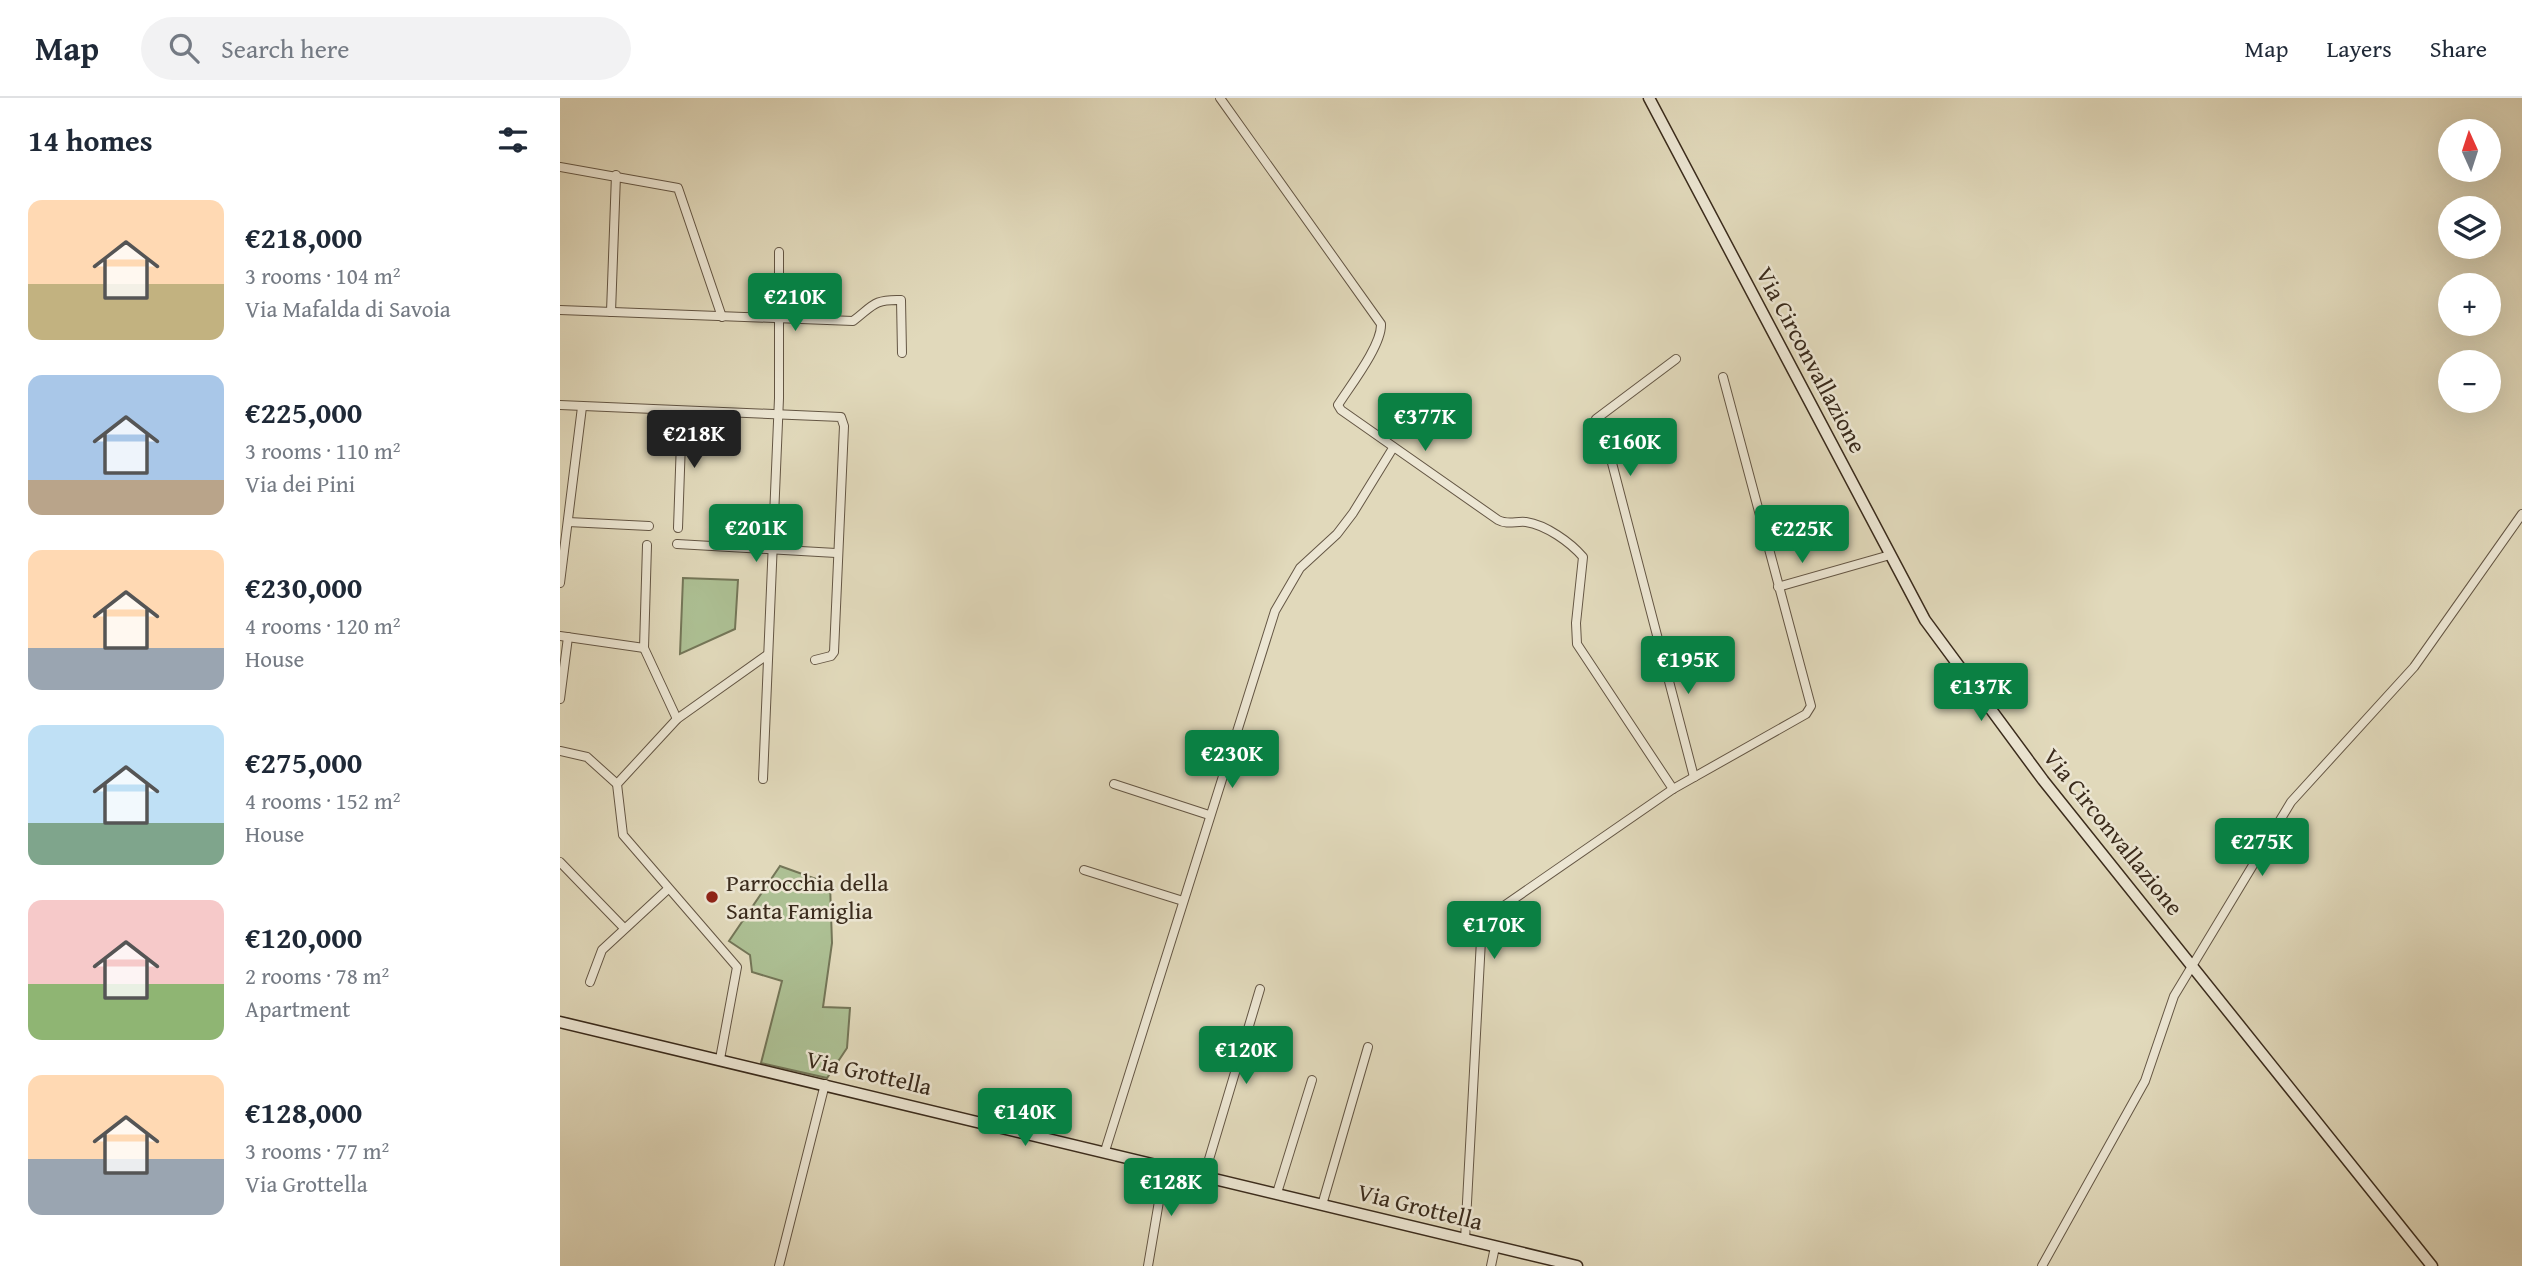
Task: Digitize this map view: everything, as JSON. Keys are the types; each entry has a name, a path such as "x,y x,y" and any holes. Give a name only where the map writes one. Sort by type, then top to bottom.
{"main road":[{"name":"Via Circonvallazione","path":"1649,98 1925,620 1981,697 2432,1266"},
{"name":"Via Grottella","path":"560,1022 1577,1266"}],"street":[{"path":"1220,98 1378,317 1381,331 1338,405 1355,422 1498,520 1504,523 1535,523 1583,557 1576,623 1577,644 1674,789"},
{"path":"560,167 678,188 722,317"},
{"path":"611,312 616,176"},
{"path":"763,779 778,414 779,253"},
{"path":"560,310 853,321 868,305 886,300 901,300 902,354"},
{"path":"1676,359 1596,419 1606,440 1695,777"},
{"path":"1465,1240 1482,921 1674,789 1806,714 1811,706 1723,377"},
{"path":"560,405 841,417 844,426 836,553 834,652 831,656 815,660"},
{"path":"560,583 582,407"},
{"path":"678,528 682,412"},
{"path":"1105,1151 1275,611 1300,568 1337,534 1353,513 1393,448"},
{"path":"2042,1266 2145,1081 2174,996 2291,802 2414,667 2522,514"},
{"path":"568,522 649,526"},
{"path":"677,544 836,553"},
{"path":"647,545 644,648 677,719"},
{"path":"1778,587 1890,555"},
{"path":"560,699 564,636 644,648"},
{"path":"617,784 677,719 767,655"},
{"path":"560,751 587,757 617,784 623,835 737,967 720,1059"},
{"path":"1114,784 1209,815"},
{"path":"560,862 624,928"},
{"path":"1084,870 1183,901"},
{"path":"590,982 602,950 668,888"},
{"path":"1204,1175 1260,989"},
{"path":"1322,1205 1368,1047"},
{"path":"1277,1194 1312,1080"},
{"path":"779,1266 825,1084"},
{"path":"1148,1266 1165,1166"},
{"path":"1491,1266 1495,1247"}],"green space":[{"path":"683,578 738,580 735,629 680,654"},
{"path":"780,866 830,884 832,943 823,1007 850,1008 847,1048 827,1078 761,1063 782,981 752,972 750,955 729,941"}],"place":[{"name":"Parrocchia della Santa Famiglia","path":"712,897"}]}
